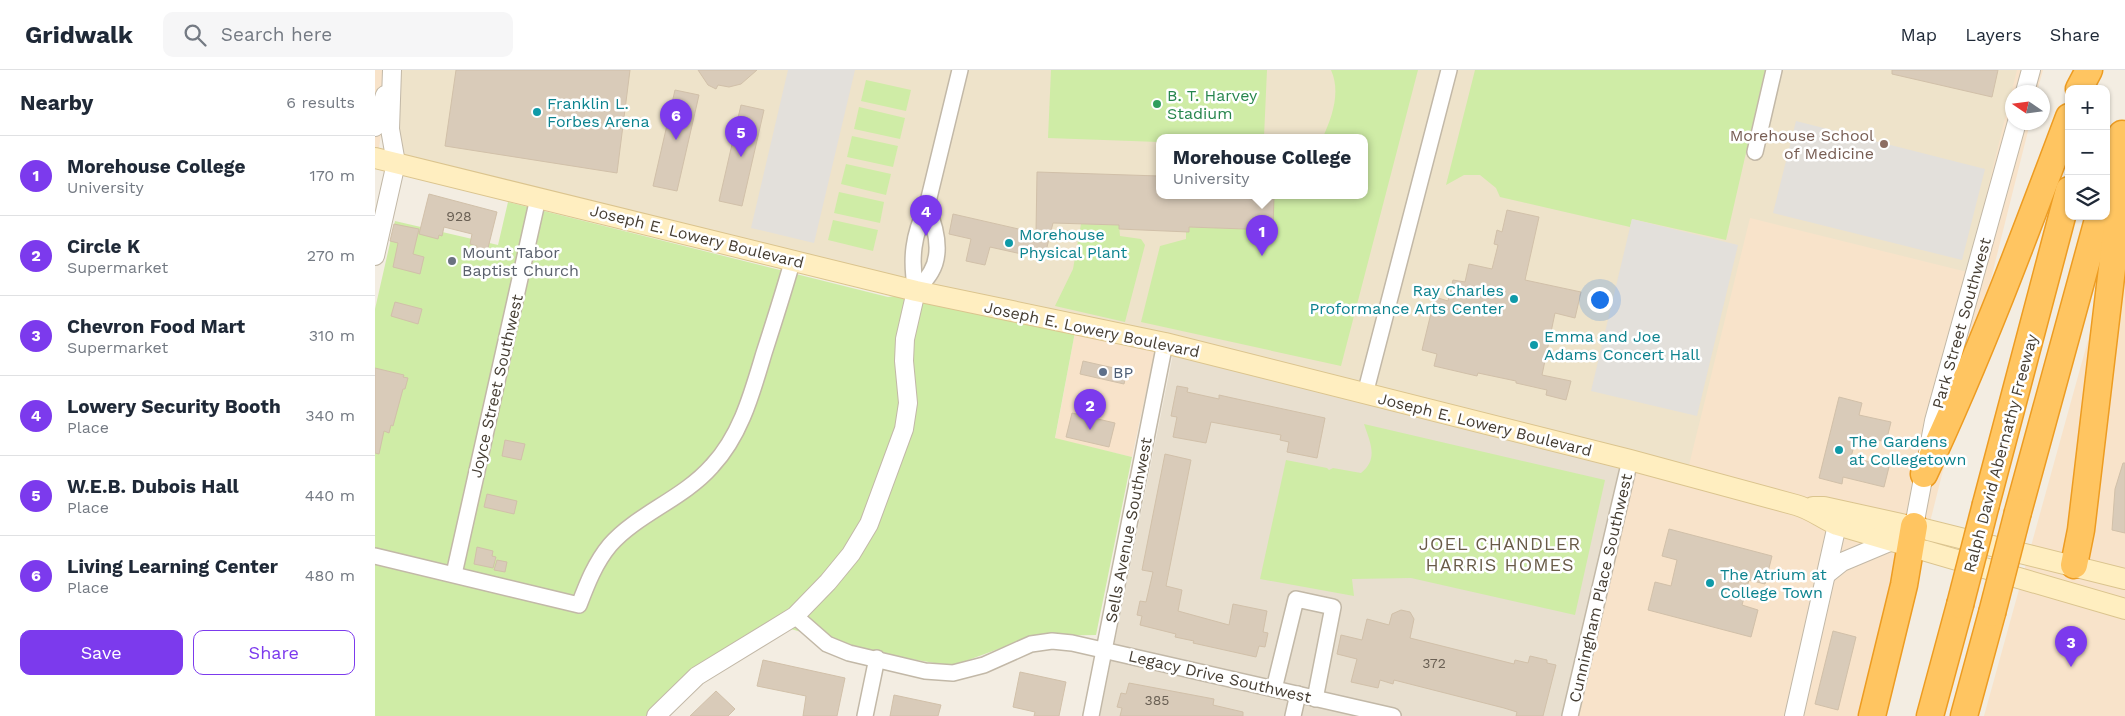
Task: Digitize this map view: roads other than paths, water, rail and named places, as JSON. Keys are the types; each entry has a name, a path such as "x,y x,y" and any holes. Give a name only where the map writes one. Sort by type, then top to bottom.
{"highway":[{"path":"2081,85 2089,70"},
{"path":"2096,85 2100,70"},
{"path":"2110,175 2123,127"},
{"path":"2074,565 2081,530 2122,184 2123,127"},
{"path":"1924,474 1954,409 2017,255 2065,128"},
{"name":"Ralph David Abernathy Freeway","path":"1930,716 2065,205"},
{"name":"Ralph David Abernathy Freeway","path":"1964,716 2098,220"},
{"path":"1872,716 1904,585 1905,538"}],"main road":[{"name":"Joseph E. Lowery Boulevard","path":"375,158 793,259 916,291 1165,344 1630,460 1806,508 1824,507 1905,538 2067,592 2125,609"},
{"name":"Joseph E. Lowery Boulevard","path":"1806,508 1821,518 1837,525 1905,538 2074,565 2125,579"},
{"path":"2067,592 2074,565"}],"street":[{"path":"656,716 697,676 795,616 829,582 851,554 869,524 904,429 909,403 905,339 916,291 912,266 914,247 919,223 927,206 960,70"},
{"path":"1365,394 1449,70"},
{"path":"1755,152 1774,70"},
{"path":"2027,85 2031,70"},
{"path":"375,127 391,74"},
{"path":"375,256 396,163 390,129 391,74"},
{"name":"Park Street Southwest","path":"1905,538 1924,474 1934,421 2015,130"},
{"name":"Joyce Street Southwest","path":"454,574 538,198"},
{"path":"916,291 932,270 937,253 936,227 927,206"},
{"path":"375,556 579,606 593,570 611,545 628,530 693,485 713,466 730,443 748,405 793,259"},
{"name":"Sells Avenue Southwest","path":"1091,716 1165,344"},
{"name":"Cunningham Place Southwest","path":"1570,716 1630,460"},
{"path":"1794,716 1837,525"},
{"path":"1827,574 1842,562 1905,538"},
{"path":"1274,689 1296,599 1333,607 1315,699"},
{"name":"Legacy Drive Southwest","path":"795,616 827,644 849,653 877,658 925,671 953,673 984,665 1031,644 1052,641 1105,649 1393,716"},
{"path":"865,716 877,658"},
{"path":"1293,716 1298,694"}],"place":[{"name":"B. T. Harvey Stadium","path":"1157,104"},
{"name":"Franklin L. Forbes Arena","path":"537,112"},
{"name":"Living Learning Center","path":"676,140"},
{"name":"Morehouse School of Medicine","path":"1884,144"},
{"name":"W.E.B. Dubois Hall","path":"741,157"},
{"name":"Lowery Security Booth","path":"926,236"},
{"name":"Morehouse Physical Plant","path":"1009,243"},
{"name":"Morehouse College","path":"1262,256"},
{"name":"Mount Tabor Baptist Church","path":"452,261"},
{"name":"Ray Charles Proformance Arts Center","path":"1514,299"},
{"name":"Emma and Joe Adams Concert Hall","path":"1534,345"},
{"name":"BP","path":"1103,372"},
{"name":"Circle K","path":"1090,430"},
{"name":"The Gardens at Collegetown","path":"1839,450"},
{"name":"The Atrium at College Town","path":"1710,583"},
{"name":"Chevron Food Mart","path":"2071,667"}],"district":[{"name":"JOEL CHANDLER HARRIS HOMES","path":"1500,554"}]}
